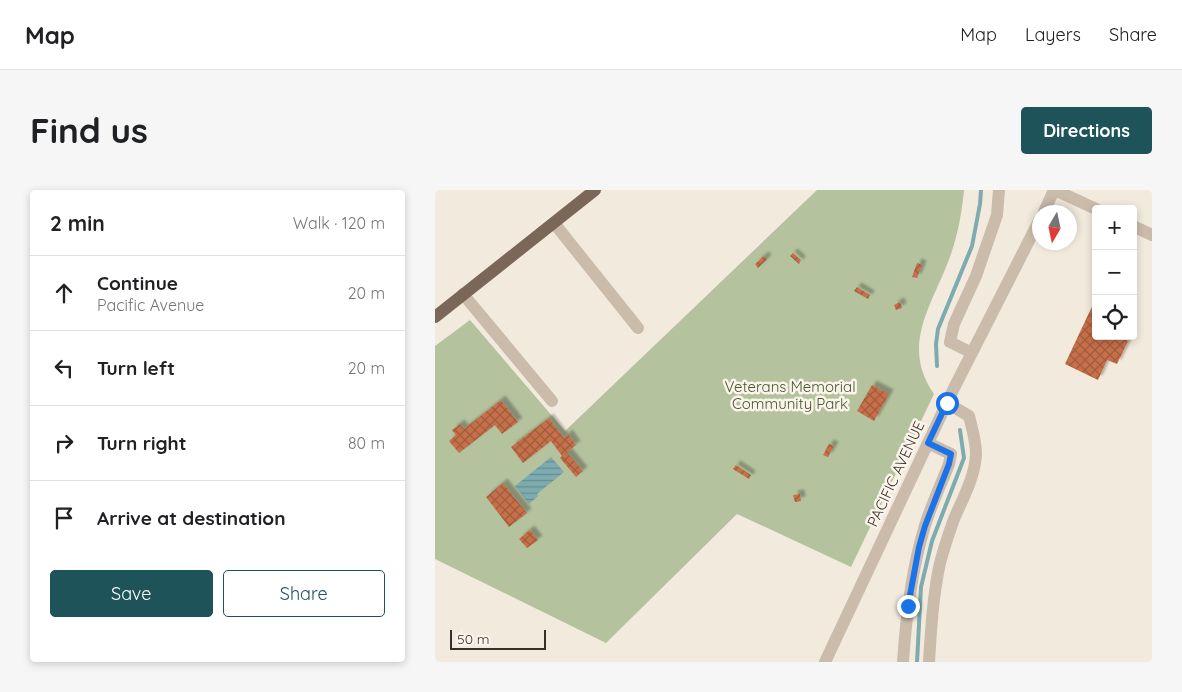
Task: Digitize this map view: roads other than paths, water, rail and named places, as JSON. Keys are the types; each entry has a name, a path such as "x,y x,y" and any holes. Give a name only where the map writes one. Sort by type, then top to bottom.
{"main road":[{"path":"435,316 595,190"}],"street":[{"path":"972,353 950,342 954,324 976,276 997,215 999,190"},
{"path":"1047,205 1054,190 1092,207"},
{"path":"554,222 638,328"},
{"path":"1137,228 1152,235"},
{"name":"PACIFIC AVENUE","path":"825,662 947,403 1032,234"},
{"path":"463,294 552,401"},
{"path":"929,662 932,621 940,564 947,538 974,468 976,454 975,440 969,416 947,403"},
{"path":"903,662 908,606 919,547 951,454 928,443"}],"water":[{"path":"551,457 564,472 537,494 538,496 529,504 515,486"}],"waterway":[{"path":"937,366 936,344 938,329 972,246 981,190"},
{"path":"917,662 921,587 932,541 964,458 960,430"}],"park label":[{"name":"Veterans Memorial Community Park","path":"790,396"}]}
